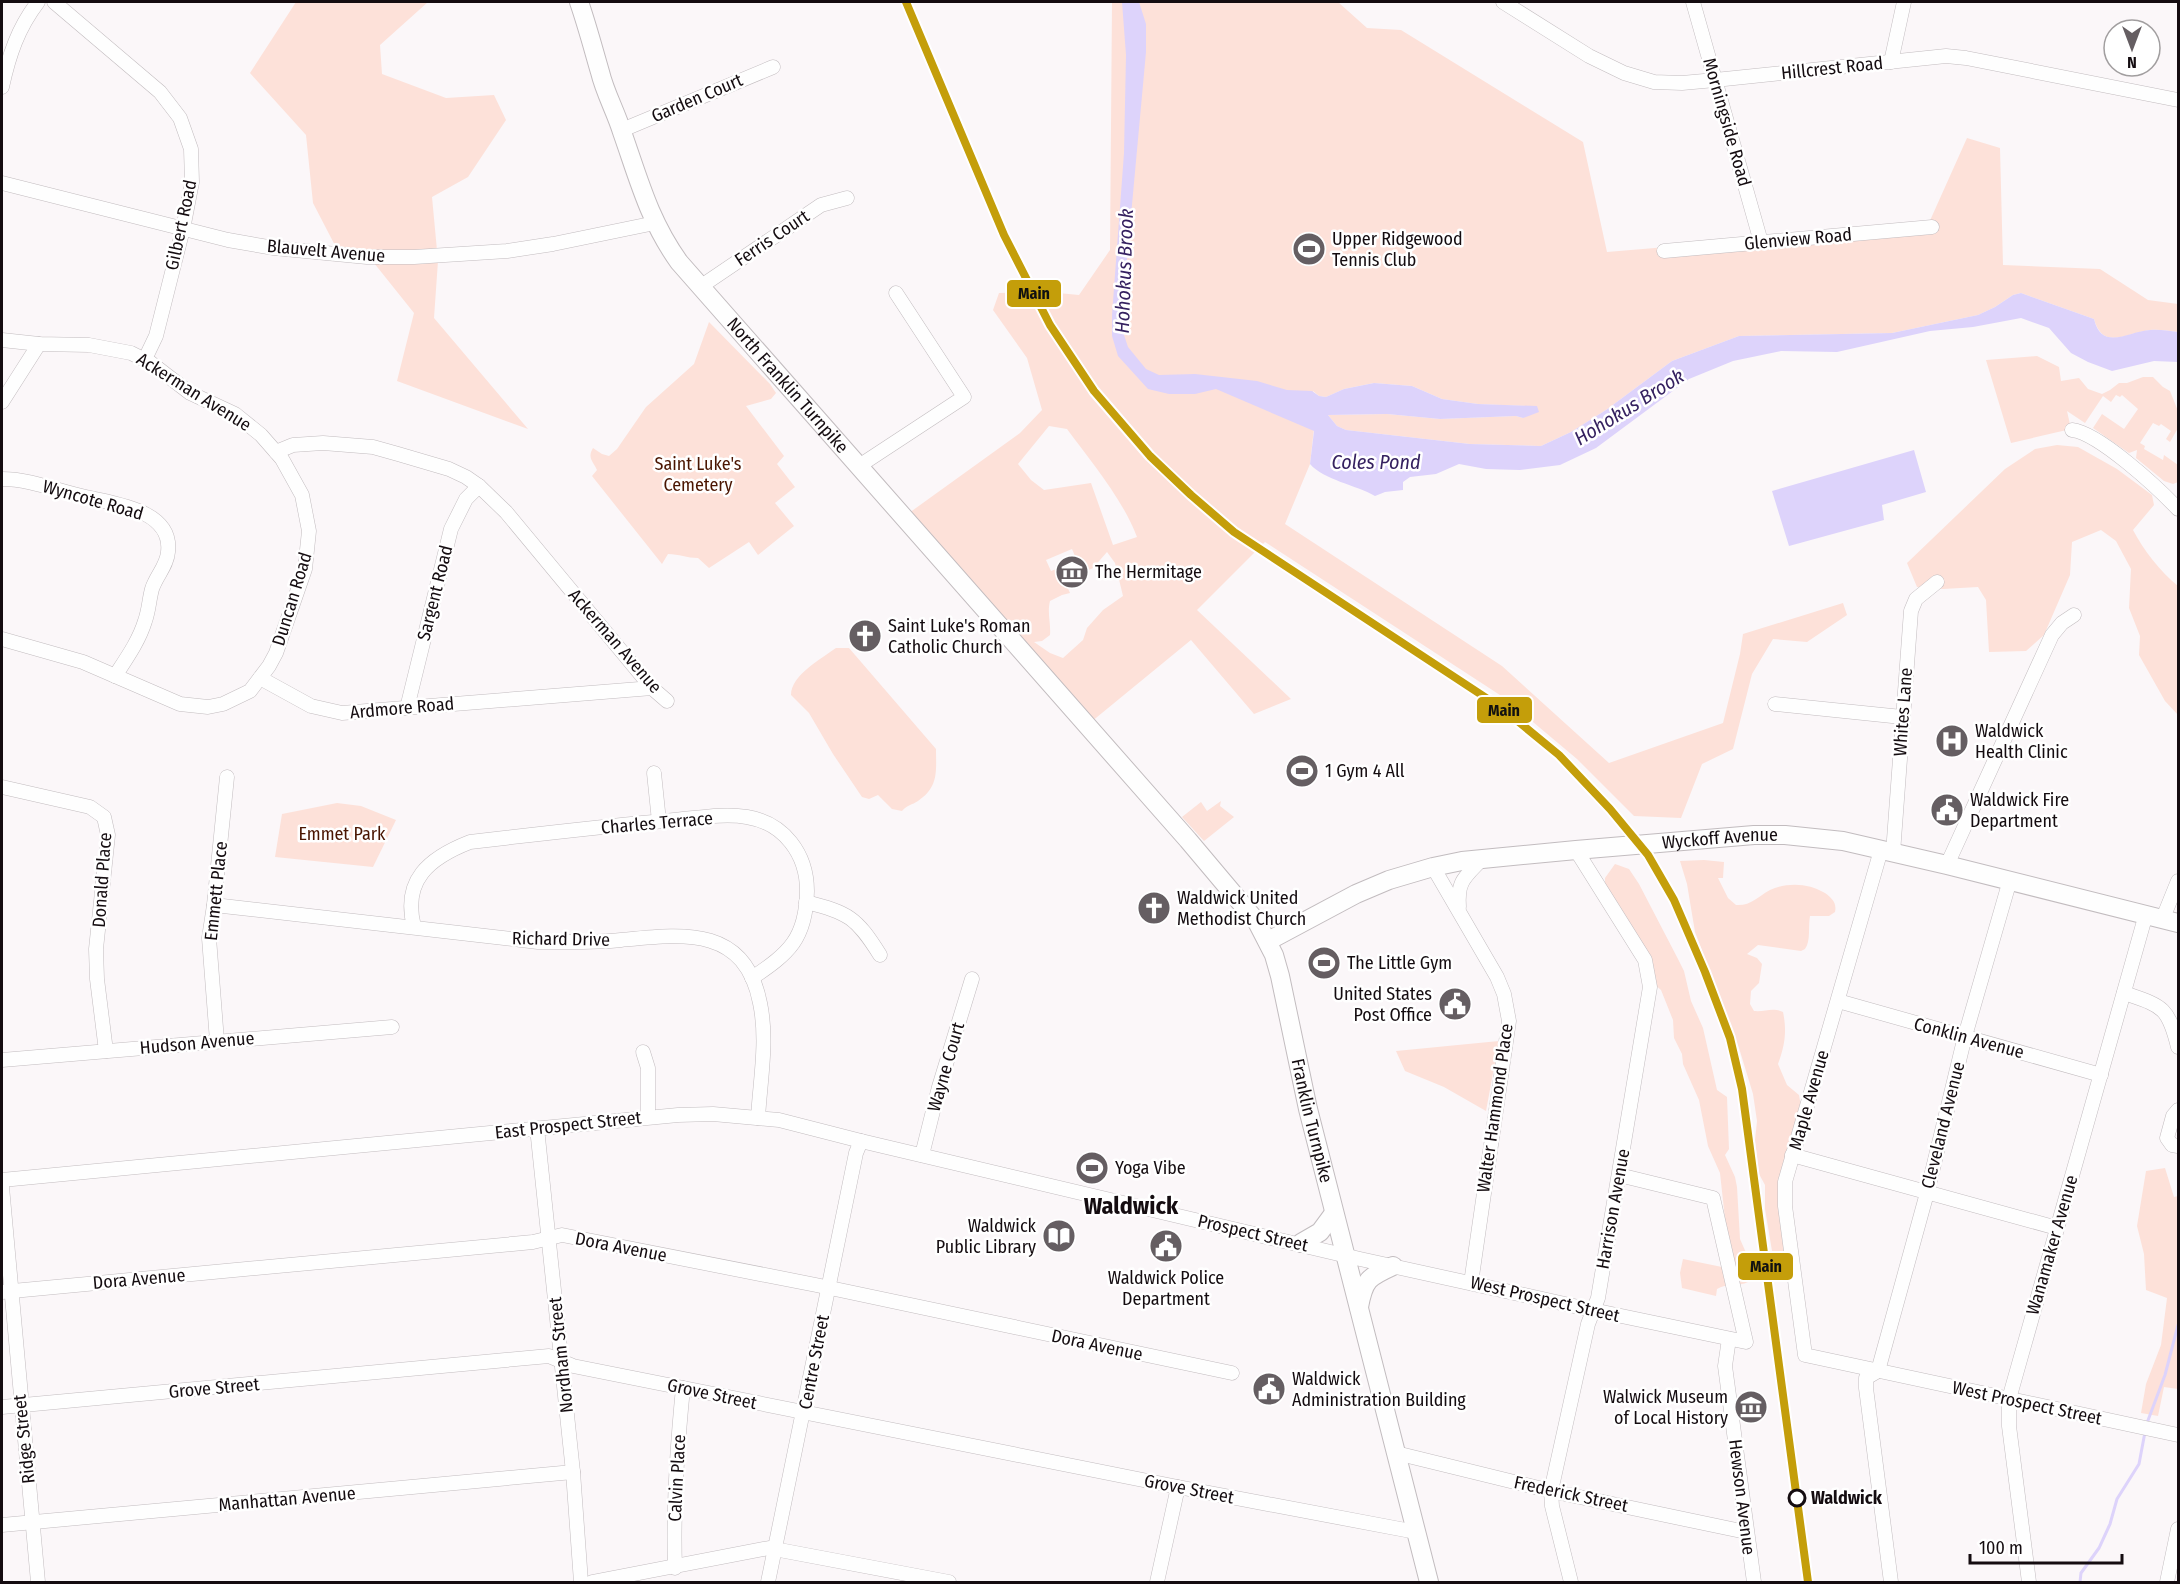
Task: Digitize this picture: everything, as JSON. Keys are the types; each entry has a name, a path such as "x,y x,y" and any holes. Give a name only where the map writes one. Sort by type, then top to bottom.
{"main road":[{"name":"North Franklin Turnpike","path":"579,2 595,48 600,73 642,192 655,223 679,262 1081,718"},
{"name":"Franklin Turnpike","path":"1081,718 1257,922 1268,941 1280,976 1307,1107 1429,1582"},
{"name":"Wyckoff Avenue","path":"1268,941 1356,894 1389,880 1433,867 1585,849 1754,835 1785,835 1843,841 2162,918"},
{"path":"1301,1244 1320,1232 1334,1213"},
{"path":"1358,1309 1364,1284 1370,1277 1394,1266"}],"street":[{"path":"2,87 10,50 18,32 38,2"},
{"name":"Gilbert Road","path":"54,2 160,92 180,118 187,133 193,165 192,182 183,229 156,336 145,359"},
{"name":"Hillcrest Road","path":"1503,2 1589,56 1624,73 1654,82 1682,83 1946,56 2178,100"},
{"name":"Morningside Road","path":"1693,2 1761,242"},
{"path":"1891,62 1904,2"},
{"name":"Garden Court","path":"622,130 773,67"},
{"name":"Blauvelt Avenue","path":"2,183 228,240 321,254 414,257 518,249 655,223"},
{"name":"Ferris Court","path":"700,287 821,205 847,198"},
{"name":"Glenview Road","path":"1664,251 1932,227"},
{"path":"859,466 964,397 896,293"},
{"name":"Ackerman Avenue","path":"2,340 39,344 89,345 119,349 145,359 190,393 235,414 261,435 276,452 293,445 323,443 374,447 449,469 479,486 506,512 652,688 667,701"},
{"path":"2,402 39,344"},
{"path":"2072,430 2082,431 2104,446 2177,503"},
{"name":"Duncan Road","path":"260,678 276,653 305,569 309,550 307,514 302,495 276,452"},
{"name":"Wyncote Road","path":"2,479 31,482 147,514 161,525 166,533 168,553 152,590 139,639 115,676"},
{"name":"Sargent Road","path":"407,708 451,529 466,499 479,486"},
{"name":"Whites Lane","path":"1887,851 1911,610 1916,599 1937,582"},
{"path":"1947,865 2052,635 2061,623 2074,615"},
{"path":"2,639 63,656 180,704 208,707 237,699 250,691 260,678"},
{"name":"Ardmore Road","path":"260,678 311,706 342,714 652,688"},
{"path":"1775,704 1902,717"},
{"path":"654,773 659,822"},
{"name":"Emmett Place","path":"218,1041 209,938 227,777"},
{"name":"Donald Place","path":"2,787 90,807 104,818 108,826 96,949 97,979 106,1051"},
{"name":"Charles Terrace","path":"414,927 410,905 414,889 430,865 444,853 470,842 659,822 747,817 776,828 794,846 801,857 807,885 802,924 788,951 779,960 752,978"},
{"name":"Harrison Avenue","path":"1571,1582 1552,1506 1551,1491 1588,1324 1598,1298 1648,1000 1648,972 1645,960 1585,849"},
{"name":"Maple Avenue","path":"1805,1356 1784,1194 1792,1155 1838,1001 1887,851"},
{"path":"1459,909 1460,885 1481,860"},
{"name":"Walter Hammond Place","path":"1433,867 1501,986 1509,1021 1471,1283"},
{"name":"Cleveland Avenue","path":"1891,1582 1866,1378 1878,1371 1927,1193 1965,1036 2010,880"},
{"name":"Wanamaker Avenue","path":"2029,1582 2009,1426 2009,1399 2124,993 2178,881"},
{"path":"806,902 845,913 867,934 880,955"},
{"name":"Richard Drive","path":"214,905 538,942 620,940 666,935 699,937 716,942 729,950 741,962 752,978 761,1005 763,1026 758,1118"},
{"name":"Wayne Court","path":"922,1155 939,1087 972,979"},
{"path":"2124,993 2158,1005 2166,1012 2178,1047"},
{"name":"Conklin Avenue","path":"1838,1001 2101,1074"},
{"name":"Hudson Avenue","path":"2,1060 392,1027"},
{"path":"643,1052 648,1068 648,1117"},
{"path":"2178,1110 2173,1116 2167,1138 2172,1145 2178,1146"},
{"name":"East Prospect Street","path":"2,1180 648,1117 713,1114 779,1120 1127,1203"},
{"name":"Nordham Street","path":"537,1128 573,1472 581,1582"},
{"name":"Centre Street","path":"768,1582 856,1153 861,1141"},
{"path":"1792,1155 2057,1228"},
{"name":"West Prospect Street","path":"1344,1255 1594,1311 1746,1342 1713,1198 1619,1175"},
{"name":"Ridge Street","path":"2,1187 6,1291 38,1582"},
{"name":"Prospect Street","path":"1127,1203 1344,1255"},
{"name":"Dora Avenue","path":"6,1291 533,1242 562,1235 1232,1372"},
{"name":"Hewson Avenue","path":"1729,1339 1725,1366 1754,1582"},
{"name":"Grove Street","path":"2,1407 549,1356 573,1366 684,1389 1416,1532"},
{"name":"West Prospect Street","path":"1805,1356 2178,1435"},
{"name":"Calvin Place","path":"675,1568 674,1513 684,1389"},
{"name":"Frederick Street","path":"1396,1453 1551,1491 1746,1532"},
{"name":"Manhattan Avenue","path":"2,1525 573,1472"},
{"path":"1157,1582 1178,1487"},
{"path":"2167,1582 2178,1529"},
{"path":"592,1582 675,1568 769,1548 950,1582"}],"green space":[{"path":"296,2 428,2 380,45 382,74 446,98 494,95 506,120 468,177 432,197 438,261 434,318 528,429 397,381 414,313 374,263 341,257 313,203 306,135 250,73"},
{"path":"1112,2 1338,2 1367,28 1401,30 1583,142 1607,252 1928,225 1967,138 2000,148 2003,265 2100,269 2148,300 2178,304 2178,332 2150,330 2110,338 2103,335 2094,319 2021,293 2013,295 1978,315 1892,333 1739,336 1672,361 1606,410 1571,432 1541,446 1470,444 1346,430 1337,426 1328,415 1387,414 1440,419 1516,416 1523,418 1527,406 1478,404 1442,399 1412,386 1374,383 1344,389 1326,397 1319,396 1313,391 1315,420 1310,464 1285,524 1502,666 1609,763 1723,723 1743,634 1843,603 1847,615 1807,642 1773,639 1752,674 1733,749 1702,764 1681,818 1634,816 1577,759 1503,697 1265,542 1197,610 1291,699 1254,714 1191,640 1091,722 909,513 1020,433 1042,410 1027,358 993,310 999,293 1048,292 1079,295 1110,250","holes":["1049,426 1067,429 1115,495 1137,537 1113,545 1091,483 1044,490 1031,480 1018,464","1072,549 1078,563 1073,565 1075,570 1082,568 1084,572 1093,568 1107,552 1115,563 1123,596 1103,610 1087,628 1083,640 1063,658 1050,653 1034,642 1042,641 1050,635 1050,601 1070,593 1059,568 1051,571 1046,560"]},
{"name":"Saint Luke's Cemetery","path":"709,322 770,384 776,393 771,399 746,406 784,456 777,464 795,487 775,503 794,526 758,555 749,542 709,568 698,558 672,554 668,554 662,564 592,476 597,470 591,454 593,448 609,456 617,449 646,407 694,364"},
{"path":"2037,356 2059,367 2061,381 2079,378 2088,389 2102,394 2119,383 2127,383 2143,377 2153,377 2170,391 2178,411 2178,428 2170,442 2166,439 2171,431 2161,424 2159,426 2153,423 2140,443 2145,446 2144,449 2163,460 2164,455 2178,465 2178,482 2173,484 2164,481 2136,458 2137,450 2129,453 2093,428 2102,414 2124,429 2138,409 2122,395 2120,397 2116,395 2111,402 2103,396 2085,423 2067,411 2071,429 2011,443 1986,360"},
{"path":"2057,445 2078,447 2117,469 2152,495 2154,505 2133,530 2153,560 2178,586 2178,715 2165,701 2139,655 2140,636 2129,608 2131,569 2116,541 2101,530 2072,542 2070,575 2044,635 2026,651 1989,652 1986,600 1978,587 1943,589 1917,587 1907,563 2005,469 2035,449"},
{"path":"836,648 849,648 936,749 935,778 930,790 925,796 902,811 892,809 878,795 869,799 862,797 809,713 791,695 792,688 801,674"},
{"path":"1221,801 1220,806 1234,817 1204,841 1182,817 1201,802 1207,811"},
{"name":"Emmet Park","path":"337,803 361,806 396,820 373,867 275,857 282,814"},
{"path":"1680,861 1724,862 1723,878 1718,878 1728,898 1736,905 1750,903 1777,887 1798,885 1819,890 1835,903 1835,912 1829,916 1810,916 1809,938 1805,949 1801,951 1758,945 1747,954 1757,958 1762,964 1759,983 1751,991 1750,1004 1754,1011 1783,1012 1785,1038 1778,1064 1787,1085 1799,1095 1802,1112 1791,1150 1789,1267 1782,1270 1777,1267 1773,1257 1765,1209 1765,1185 1759,1174 1755,1140 1757,1121 1753,1094 1739,1048 1695,932 1687,884"},
{"path":"1615,864 1629,869 1639,884 1684,971 1691,1001 1703,1028 1717,1090 1727,1097 1729,1149 1725,1155 1737,1187 1740,1239 1747,1255 1748,1282 1721,1287 1717,1289 1716,1296 1682,1288 1680,1273 1683,1259 1722,1267 1724,1264 1726,1228 1720,1173 1708,1146 1699,1100 1674,1038 1673,1020 1661,990 1653,983 1618,903 1605,886 1605,878"},
{"path":"1499,1041 1486,1111 1444,1087 1405,1071 1396,1051"},
{"path":"2165,1168 2174,1197 2178,1196 2178,1389 2164,1387 2158,1416 2141,1413 2146,1384 2161,1345 2167,1298 2146,1290 2144,1254 2137,1226 2146,1171"}],"water":[{"path":"1122,2 1139,2 1146,24 1146,52 1125,281 1124,335 1128,347 1146,369 1159,375 1195,374 1257,381 1287,390 1312,391 1319,396 1326,397 1344,389 1374,383 1412,386 1442,399 1478,404 1537,406 1539,412 1523,418 1516,416 1440,419 1387,414 1328,415 1337,426 1346,430 1470,444 1541,446 1571,432 1606,410 1672,361 1739,336 1892,333 1978,315 2013,295 2021,293 2094,319 2103,335 2110,337 2150,330 2178,332 2178,362 2154,361 2112,371 2071,353 2049,328 2021,318 1973,327 1930,331 1837,352 1781,351 1733,361 1689,379 1596,448 1560,465 1520,470 1486,469 1459,464 1436,474 1410,477 1403,482 1403,490 1385,492 1375,496 1323,474 1310,464 1314,431 1216,389 1195,394 1169,394 1148,389 1118,356 1112,336 1112,315 1124,153 1126,55"},
{"path":"1914,450 1926,492 1882,505 1884,520 1789,546 1772,491"}],"waterway":[{"path":"2147,1423 2165,1375 2178,1325"},
{"path":"2080,1582 2081,1573 2099,1548 2110,1524 2117,1499 2139,1464 2145,1432"}],"transit line":[{"name":"Main","path":"906,2 1004,235 1050,325 1094,391 1150,456 1234,532 1503,709 1559,755 1610,809 1648,855 1674,900 1730,1038 1742,1089 1808,1582"}],"place":[{"name":"Upper Ridgewood Tennis Club","path":"1309,249"},
{"name":"The Hermitage","path":"1072,572"},
{"name":"Saint Luke's Roman Catholic Church","path":"865,636"},
{"name":"Waldwick Health Clinic","path":"1952,741"},
{"name":"1 Gym 4 All","path":"1302,771"},
{"name":"Waldwick Fire Department","path":"1947,810"},
{"name":"Waldwick United Methodist Church","path":"1154,908"},
{"name":"The Little Gym","path":"1324,963"},
{"name":"United States Post Office","path":"1455,1004"},
{"name":"Yoga Vibe","path":"1092,1168"},
{"name":"Waldwick Public Library","path":"1059,1236"},
{"name":"Waldwick Police Department","path":"1166,1246"},
{"name":"Waldwick Administration Building","path":"1269,1389"},
{"name":"Walwick Museum of Local History","path":"1751,1407"},
{"name":"Waldwick","path":"1797,1498"}],"district":[{"name":"Waldwick","path":"1131,1206"}],"water label":[{"name":"Hohokus Brook","path":"1124,271"},
{"name":"Hohokus Brook","path":"1629,407"},
{"name":"Coles Pond","path":"1376,462"}]}
